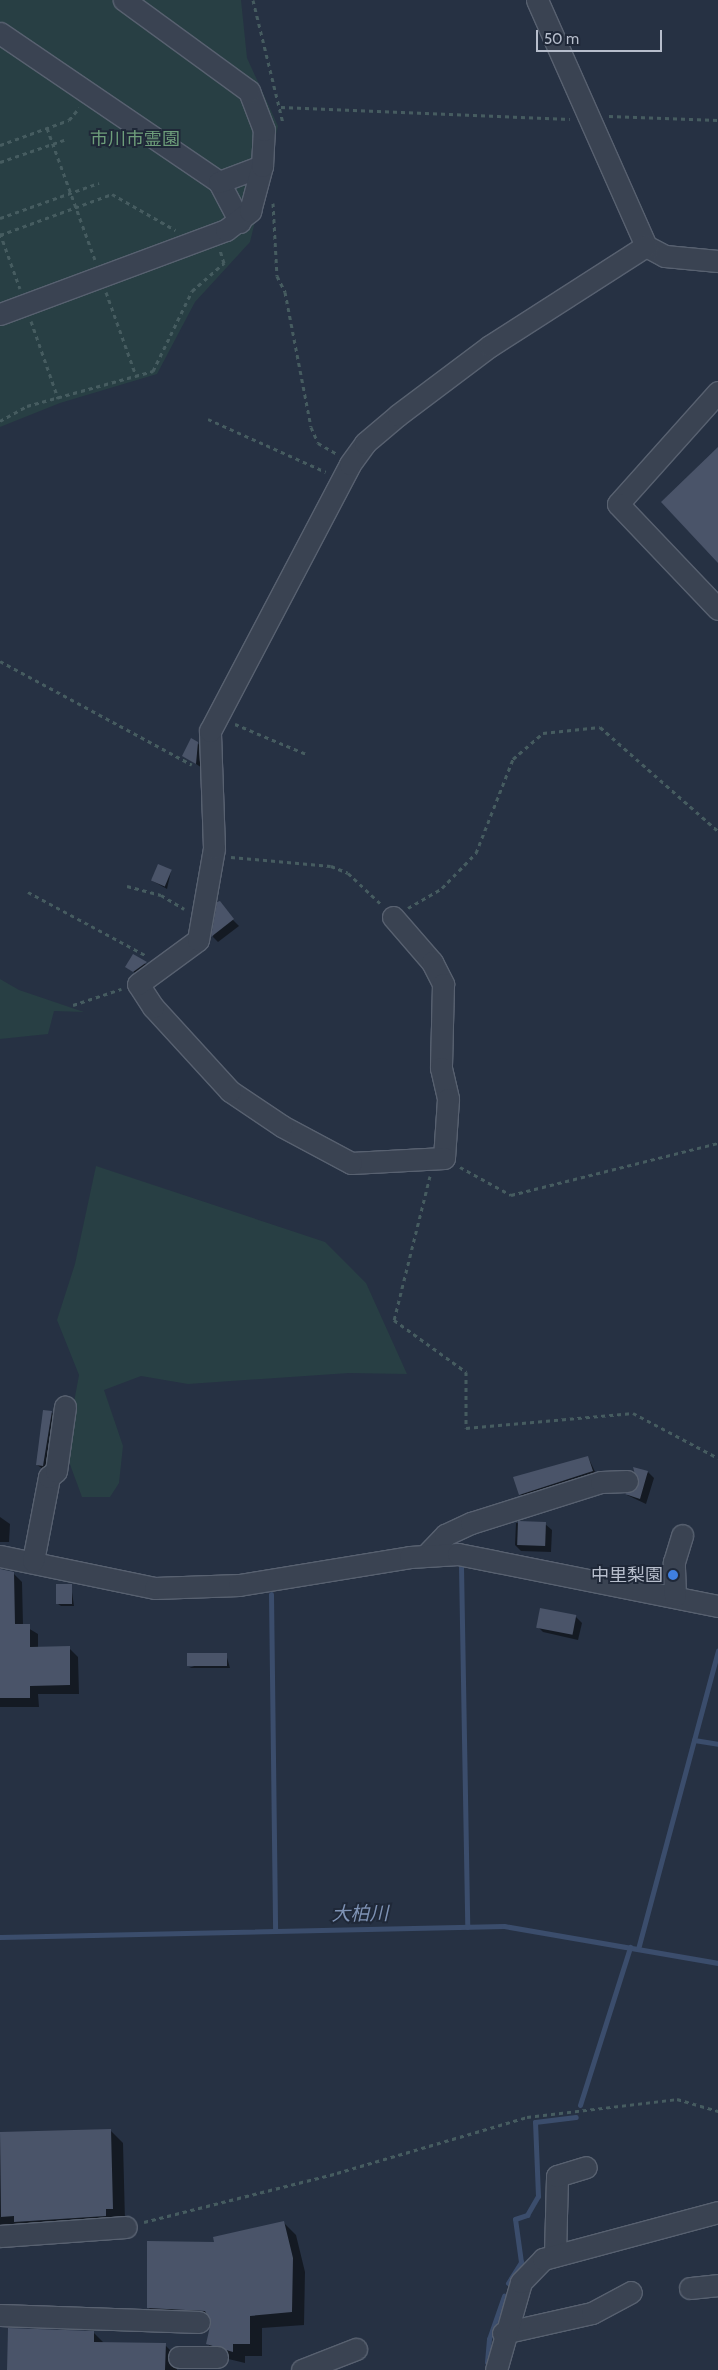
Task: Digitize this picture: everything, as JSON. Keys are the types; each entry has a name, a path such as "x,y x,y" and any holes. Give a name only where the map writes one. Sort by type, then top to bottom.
{"street":[{"path":"0,314 214,234 240,222 250,210 262,166 264,130 249,90 124,0"},
{"path":"537,0 593,120 646,246 665,256 718,261"},
{"path":"0,33 219,182 240,222"},
{"path":"219,182 262,166"},
{"path":"393,917 432,962 443,984 441,1060 448,1099 439,1157 351,1163 282,1126 230,1092 153,1007 138,984 160,964 198,940 214,848 215,777 210,731 215,717 345,471 365,443 398,415 490,346 646,246"},
{"path":"718,392 618,504 718,610"},
{"path":"33,1561 49,1477 56,1471 65,1407"},
{"path":"426,1555 444,1535 471,1523 601,1482 627,1481"},
{"path":"675,1596 674,1562 682,1535"},
{"path":"0,1556 33,1561 155,1588 208,1588 426,1555 491,1558 718,1606"},
{"path":"555,2254 557,2176 586,2167"},
{"path":"496,2370 503,2333 521,2282 530,2269 555,2254 718,2212"},
{"path":"0,2241 0,2236 126,2227"},
{"path":"690,2288 718,2285"},
{"path":"503,2333 592,2313 631,2292"},
{"path":"0,2315 199,2322"},
{"path":"302,2370 356,2349"},
{"path":"188,2361 217,2357"}],"path":[{"path":"253,0 258,36 281,107 284,133"},
{"path":"0,145 69,120 90,94"},
{"path":"281,107 593,120 606,116 718,120"},
{"path":"47,128 136,376"},
{"path":"0,162 64,140"},
{"path":"0,218 99,183"},
{"path":"272,192 277,276 285,292 311,427 318,443 345,471"},
{"path":"0,234 112,194 194,241"},
{"path":"0,421 28,406 153,372 192,291 224,263 214,234"},
{"path":"208,419 345,471"},
{"path":"0,661 215,777"},
{"path":"215,717 306,754"},
{"path":"214,848 245,859 331,866 348,873 393,917 442,888 476,853 513,759 543,733 600,727 718,830"},
{"path":"127,886 161,895 180,910 202,910"},
{"path":"28,892 160,964"},
{"path":"73,1004 138,984"},
{"path":"718,1143 511,1195 439,1157 394,1320 466,1372 466,1428 633,1413 718,1458"},
{"path":"126,2227 337,2173 528,2117 677,2098 718,2111"}],"green space":[{"name":"市川市霊園","path":"0,0 241,0 247,58 278,126 250,242 195,302 157,374 60,403 0,427"},
{"path":"0,979 19,990 84,1012 54,1011 48,1034 0,1039"},
{"path":"96,1166 325,1242 366,1283 407,1374 349,1373 188,1384 141,1376 104,1390 123,1446 119,1483 110,1497 82,1497 65,1451 79,1375 57,1320 75,1264"}],"building":[{"path":"718,447 718,563 661,502"},
{"path":"191,738 198,742 196,764 182,756"},
{"path":"158,864 172,870 165,886 151,881"},
{"path":"220,901 234,919 211,937 217,902"},
{"path":"133,954 147,962 133,972 125,967"},
{"path":"43,1410 52,1411 43,1466 36,1465"},
{"path":"588,1456 593,1471 519,1495 513,1477"},
{"path":"633,1467 648,1471 640,1499 625,1494 638,1486"},
{"path":"518,1521 546,1522 545,1546 517,1545"},
{"path":"0,1569 14,1572 15,1624 30,1624 30,1647 70,1646 70,1685 30,1686 30,1698 0,1698"},
{"path":"56,1584 72,1584 72,1604 56,1604"},
{"path":"540,1608 576,1615 573,1635 536,1628"},
{"path":"187,1653 227,1653 227,1666 187,1666"},
{"path":"111,2129 113,2209 106,2209 106,2216 14,2222 14,2216 1,2217 0,2132"},
{"path":"284,2221 293,2258 292,2312 250,2316 250,2344 233,2344 233,2352 206,2344 211,2322 205,2311 147,2308 147,2241 214,2242 213,2237"},
{"path":"8,2328 94,2331 94,2342 166,2343 165,2370 7,2370"}],"waterway":[{"path":"461,1566 467,1927"},
{"path":"271,1594 275,1931"},
{"path":"638,1949 718,1651"},
{"path":"694,1740 718,1744"},
{"name":"大柏川","path":"0,1937 504,1926 718,1963"},
{"path":"580,2105 630,1947"},
{"path":"508,2283 521,2262 515,2219 527,2215 538,2196 535,2122 576,2117"},
{"path":"487,2362 489,2339 504,2296"}],"place":[{"name":"中里梨園","path":"673,1575"}]}
